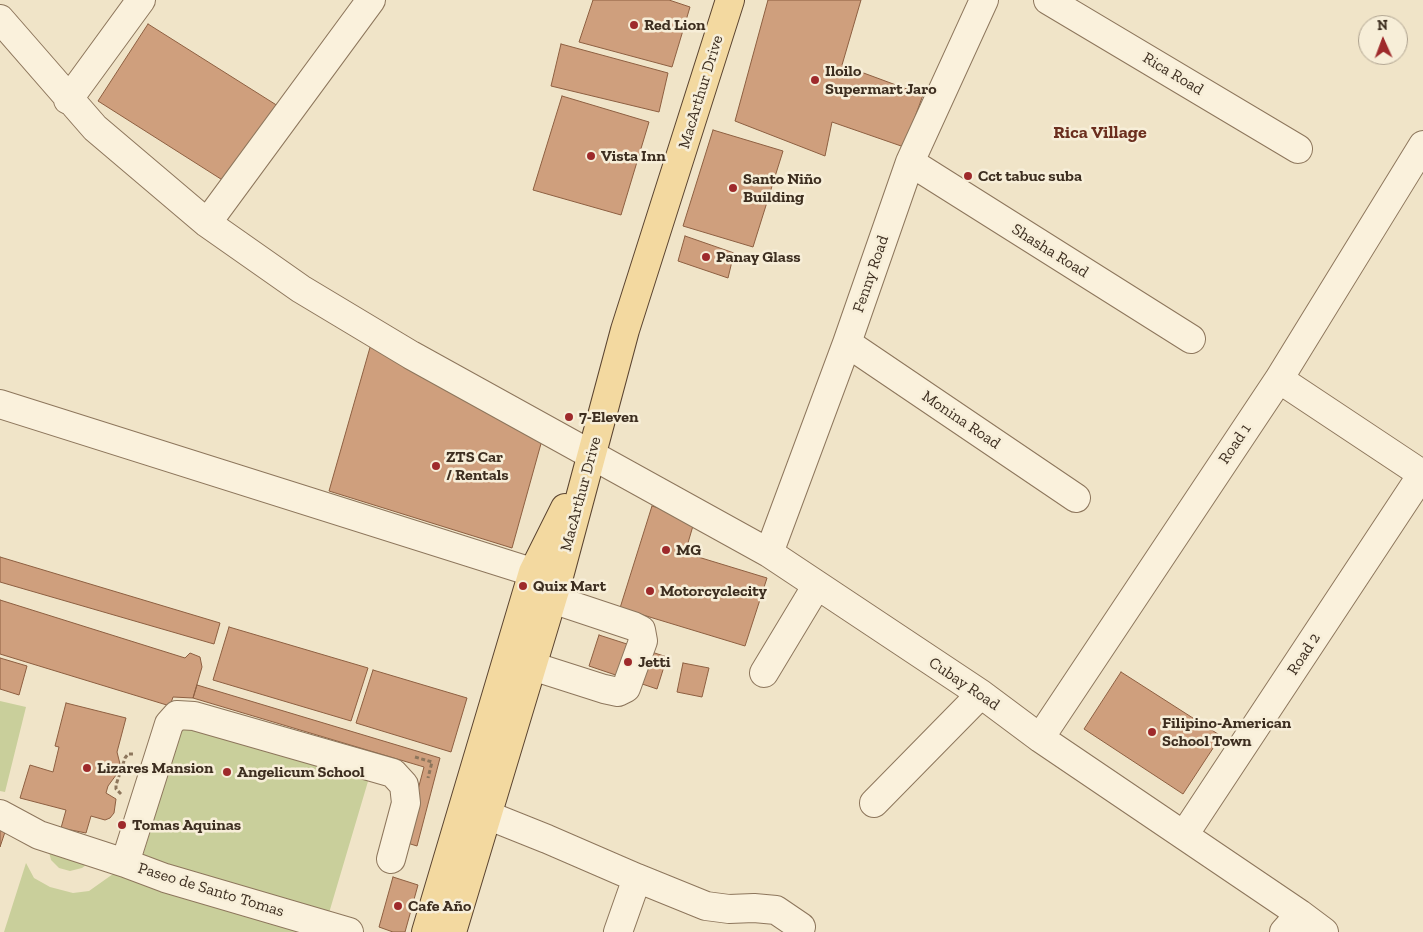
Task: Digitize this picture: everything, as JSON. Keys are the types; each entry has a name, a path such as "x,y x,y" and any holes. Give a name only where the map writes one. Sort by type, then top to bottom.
{"main road":[{"name":"MacArthur Drive","path":"548,584 591,455 625,330 730,0"},
{"path":"452,932 532,666 548,584"},
{"path":"426,932 548,584"}],"street":[{"path":"68,100 140,0"},
{"path":"207,223 371,0"},
{"name":"Fenny Road","path":"769,554 847,342 910,162 984,0"},
{"name":"Rica Road","path":"1048,0 1298,149"},
{"name":"Cubay Road","path":"0,19 94,128 207,223 300,289 411,355 769,554 981,694 1040,738 1184,835 1292,923 1324,932"},
{"name":"Road 1","path":"1040,738 1278,379 1423,145"},
{"name":"Shasha Road","path":"910,162 1191,339"},
{"name":"Monina Road","path":"847,342 1076,498"},
{"path":"1278,379 1423,474"},
{"path":"0,404 548,584 641,630 643,641 626,688 618,692 532,666"},
{"name":"Road 2","path":"1184,835 1423,474"},
{"path":"764,673 817,585"},
{"path":"874,803 981,694"},
{"name":"Paseo de Santo Tomas","path":"349,932 165,878 125,863 169,724 177,715 194,716 393,773 404,785 406,803 391,859"},
{"path":"0,814 39,835 125,863"},
{"path":"487,815 547,838 706,906 729,909 754,908 776,910 804,930"},
{"path":"618,932 637,878"}],"green space":[{"path":"0,701 26,707 5,792 0,791"},
{"path":"182,724 369,778 329,913 142,859"},
{"path":"48,848 90,862 82,868 70,871 59,868 51,860"},
{"path":"26,863 34,878 50,887 73,893 89,891 113,874 316,932 4,932"}],"building":[{"name":"Red Lion","path":"593,0 669,0 690,7 672,67 579,42"},
{"name":"Iloilo Supermart Jaro","path":"768,0 861,0 842,65 923,95 904,147 832,122 825,156 735,121"},
{"path":"148,24 278,106 224,181 98,101"},
{"path":"561,44 668,73 659,112 551,86"},
{"name":"Vista Inn","path":"562,96 649,122 621,215 533,190"},
{"name":"Santo Niño Building","path":"713,130 783,151 753,247 683,226"},
{"name":"Panay Glass","path":"685,236 734,253 728,278 678,261"},
{"name":"ZTS Car / Rentals","path":"371,344 542,440 512,548 329,491"},
{"path":"652,506 695,519 685,553 767,578 745,646 620,608"},
{"path":"0,557 220,623 214,644 0,582"},
{"path":"0,600 185,658 190,653 200,657 202,667 193,698 173,697 170,706 0,654"},
{"path":"229,627 368,668 351,721 213,680"},
{"name":"Jetti","path":"599,635 667,657 657,689 589,666"},
{"path":"0,658 27,666 19,695 0,689"},
{"path":"683,663 709,668 702,697 677,692"},
{"path":"373,670 467,698 451,752 356,723"},
{"name":"Filipino-American School Town","path":"1121,672 1221,736 1183,794 1084,729"},
{"path":"197,685 440,758 417,846 404,842 424,767 193,698"},
{"name":"Lizares Mansion","path":"66,703 126,718 117,752 120,764 119,771 108,786 106,793 116,799 114,813 105,820 91,816 86,833 61,828 66,810 20,798 30,765 53,772 59,747 55,746"},
{"path":"0,830 5,832 0,847"},
{"name":"Cafe Año","path":"393,877 418,885 405,932 393,932 379,927"}],"place":[{"name":"Red Lion","path":"634,25"},
{"name":"Iloilo Supermart Jaro","path":"815,80"},
{"name":"Vista Inn","path":"591,156"},
{"name":"Cct tabuc suba","path":"968,176"},
{"name":"Santo Niño Building","path":"733,188"},
{"name":"Panay Glass","path":"706,257"},
{"name":"7-Eleven","path":"569,417"},
{"name":"ZTS Car / Rentals","path":"436,466"},
{"name":"MG","path":"666,550"},
{"name":"Quix Mart","path":"523,586"},
{"name":"Motorcyclecity","path":"650,591"},
{"name":"Jetti","path":"628,662"},
{"name":"Filipino-American School Town","path":"1152,732"},
{"name":"Lizares Mansion","path":"87,768"},
{"name":"Angelicum School","path":"227,772"},
{"name":"Tomas Aquinas","path":"122,825"},
{"name":"Cafe Año","path":"398,906"}],"district":[{"name":"Rica Village","path":"1100,133"}]}
